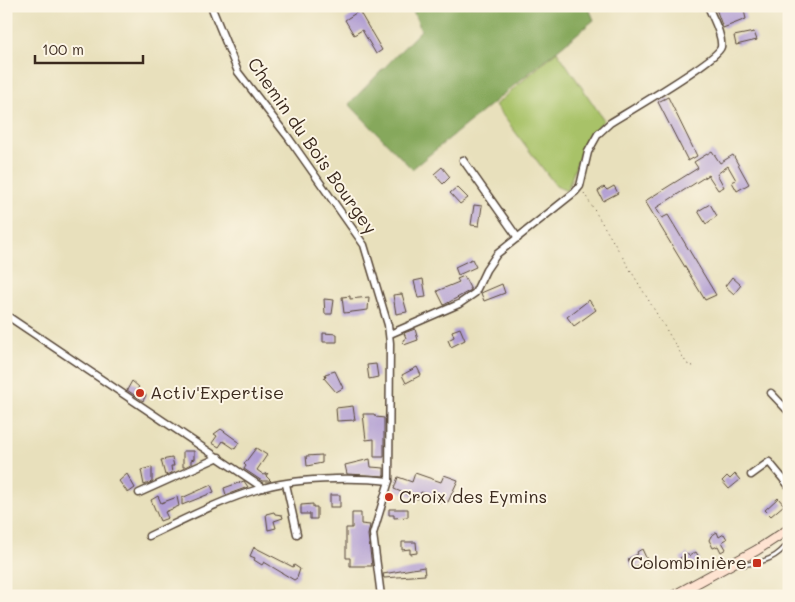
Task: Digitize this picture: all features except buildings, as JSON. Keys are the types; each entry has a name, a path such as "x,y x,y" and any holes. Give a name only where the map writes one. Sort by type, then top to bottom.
{"street":[{"name":"Chemin du Bois Bourgey","path":"211,6 238,72 288,137 364,245 390,334 389,481 373,534 381,596"},
{"path":"390,334 459,304 476,293 486,270 497,254 558,208 580,186 588,152 598,134 610,123 697,70 717,54 721,47 708,6"},
{"path":"463,160 518,238"},
{"path":"6,315 263,488"},
{"path":"772,393 789,412"},
{"path":"139,493 219,457"},
{"path":"751,475 768,462 789,486"},
{"path":"149,536 225,501 263,488 286,484 358,478 389,481"},
{"path":"286,484 297,534"},
{"path":"674,596 789,529"}],"lane":[{"path":"740,559 743,565 766,561 782,552 789,541"}],"path":[{"path":"580,186 687,364 696,367"}],"green space":[{"path":"411,6 588,6 594,20 412,169 349,104 421,30"},
{"path":"557,51 604,120 584,143 567,191 556,186 495,105"}],"place":[{"name":"Activ'Expertise","path":"140,393"},
{"name":"Croix des Eymins","path":"389,497"},
{"name":"Colombinière","path":"757,563"}]}
